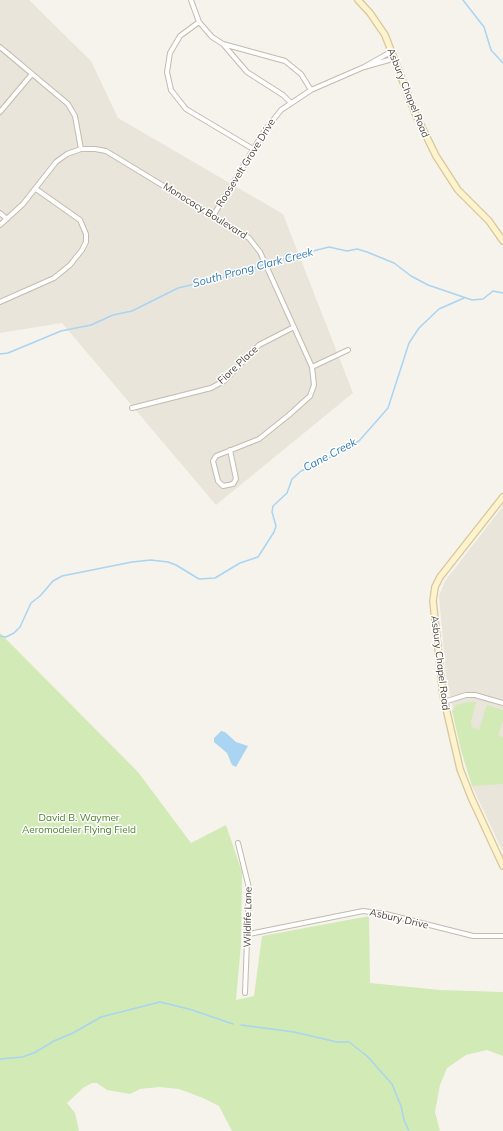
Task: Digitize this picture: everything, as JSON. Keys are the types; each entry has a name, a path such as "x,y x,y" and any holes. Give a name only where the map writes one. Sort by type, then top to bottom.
{"main road":[{"name":"Asbury Chapel Road","path":"358,0 378,24 393,55 415,113 436,156 458,190 489,221 503,241"},
{"name":"Asbury Chapel Road","path":"503,497 440,577 435,587 433,601 444,702 461,773 503,866"}],"street":[{"path":"191,0 199,22 208,34 222,44 247,72 283,95 290,102"},
{"path":"199,22 180,36 170,53 167,72 171,90 186,108 253,149"},
{"path":"222,44 285,61 301,74 311,90"},
{"path":"0,47 45,83 68,104 75,116 81,148 67,154 56,162 36,189 0,226"},
{"name":"Roosevelt Grove Drive","path":"213,216 253,149 273,119 290,102 311,90 364,67 390,60 393,55"},
{"path":"0,112 32,74"},
{"name":"Monocacy Boulevard","path":"81,148 106,151 213,216 249,238 257,247 263,259 312,367 314,385 310,396 290,415 259,439 219,454 213,461 218,482 223,486 233,484 236,479 230,450"},
{"path":"0,302 54,278 70,265 82,250 86,242 86,234 80,220 36,189"},
{"path":"0,213 7,219"},
{"name":"Fiore Place","path":"132,408 201,391 220,384 259,345 294,327"},
{"path":"312,367 348,350"},
{"path":"444,702 466,695 475,695 503,703"},
{"name":"Wildlife Lane","path":"238,843 249,888 244,993"},
{"name":"Asbury Drive","path":"248,934 363,911 386,914 462,934 482,937 503,936"}],"shaded area":[{"path":"0,0 29,0 91,61 118,118 283,214 353,393 216,505 62,323 0,333"},
{"path":"503,506 503,852 472,786 461,750 446,675 439,596 445,581"}],"green space":[{"name":"David B. Waymer Aeromodeler Flying Field","path":"0,633 138,772 191,843 226,825 242,872 241,944 236,1000 254,996 262,936 369,916 370,983 440,990 503,992 503,1056 487,1050 466,1055 447,1068 440,1085 435,1112 440,1131 232,1131 219,1106 179,1089 159,1087 140,1089 130,1094 107,1090 97,1083 92,1083 83,1088 67,1103 75,1113 79,1131 0,1131"},
{"path":"476,702 471,722 472,727 479,730 487,705 503,710 503,721 498,735 503,737 503,784 472,786 461,750 452,711 456,705"}],"water":[{"path":"221,731 225,732 236,742 248,746 236,767 232,765 227,753 214,742 214,738"}],"waterway":[{"path":"463,0 484,27 491,50 503,63"},
{"name":"South Prong Clark Creek","path":"0,354 8,353 61,331 91,325 113,315 132,311 178,288 233,275 285,258 329,247 347,251 357,249 367,252 394,263 411,276 428,285 472,300 483,299 493,291 503,293"},
{"name":"Cane Creek","path":"0,636 6,637 14,633 20,627 31,603 40,596 53,581 62,576 132,562 151,560 168,562 176,565 199,579 215,578 240,563 258,557 274,532 276,526 272,512 273,506 287,493 292,479 301,471 320,463 359,441 388,408 409,343 419,328 439,309 464,298"},
{"path":"0,1059 22,1057 34,1053 101,1017 160,1002 189,1009 233,1024"},
{"path":"241,1025 294,1032 337,1042 349,1042 367,1056 392,1084 409,1131"}]}
